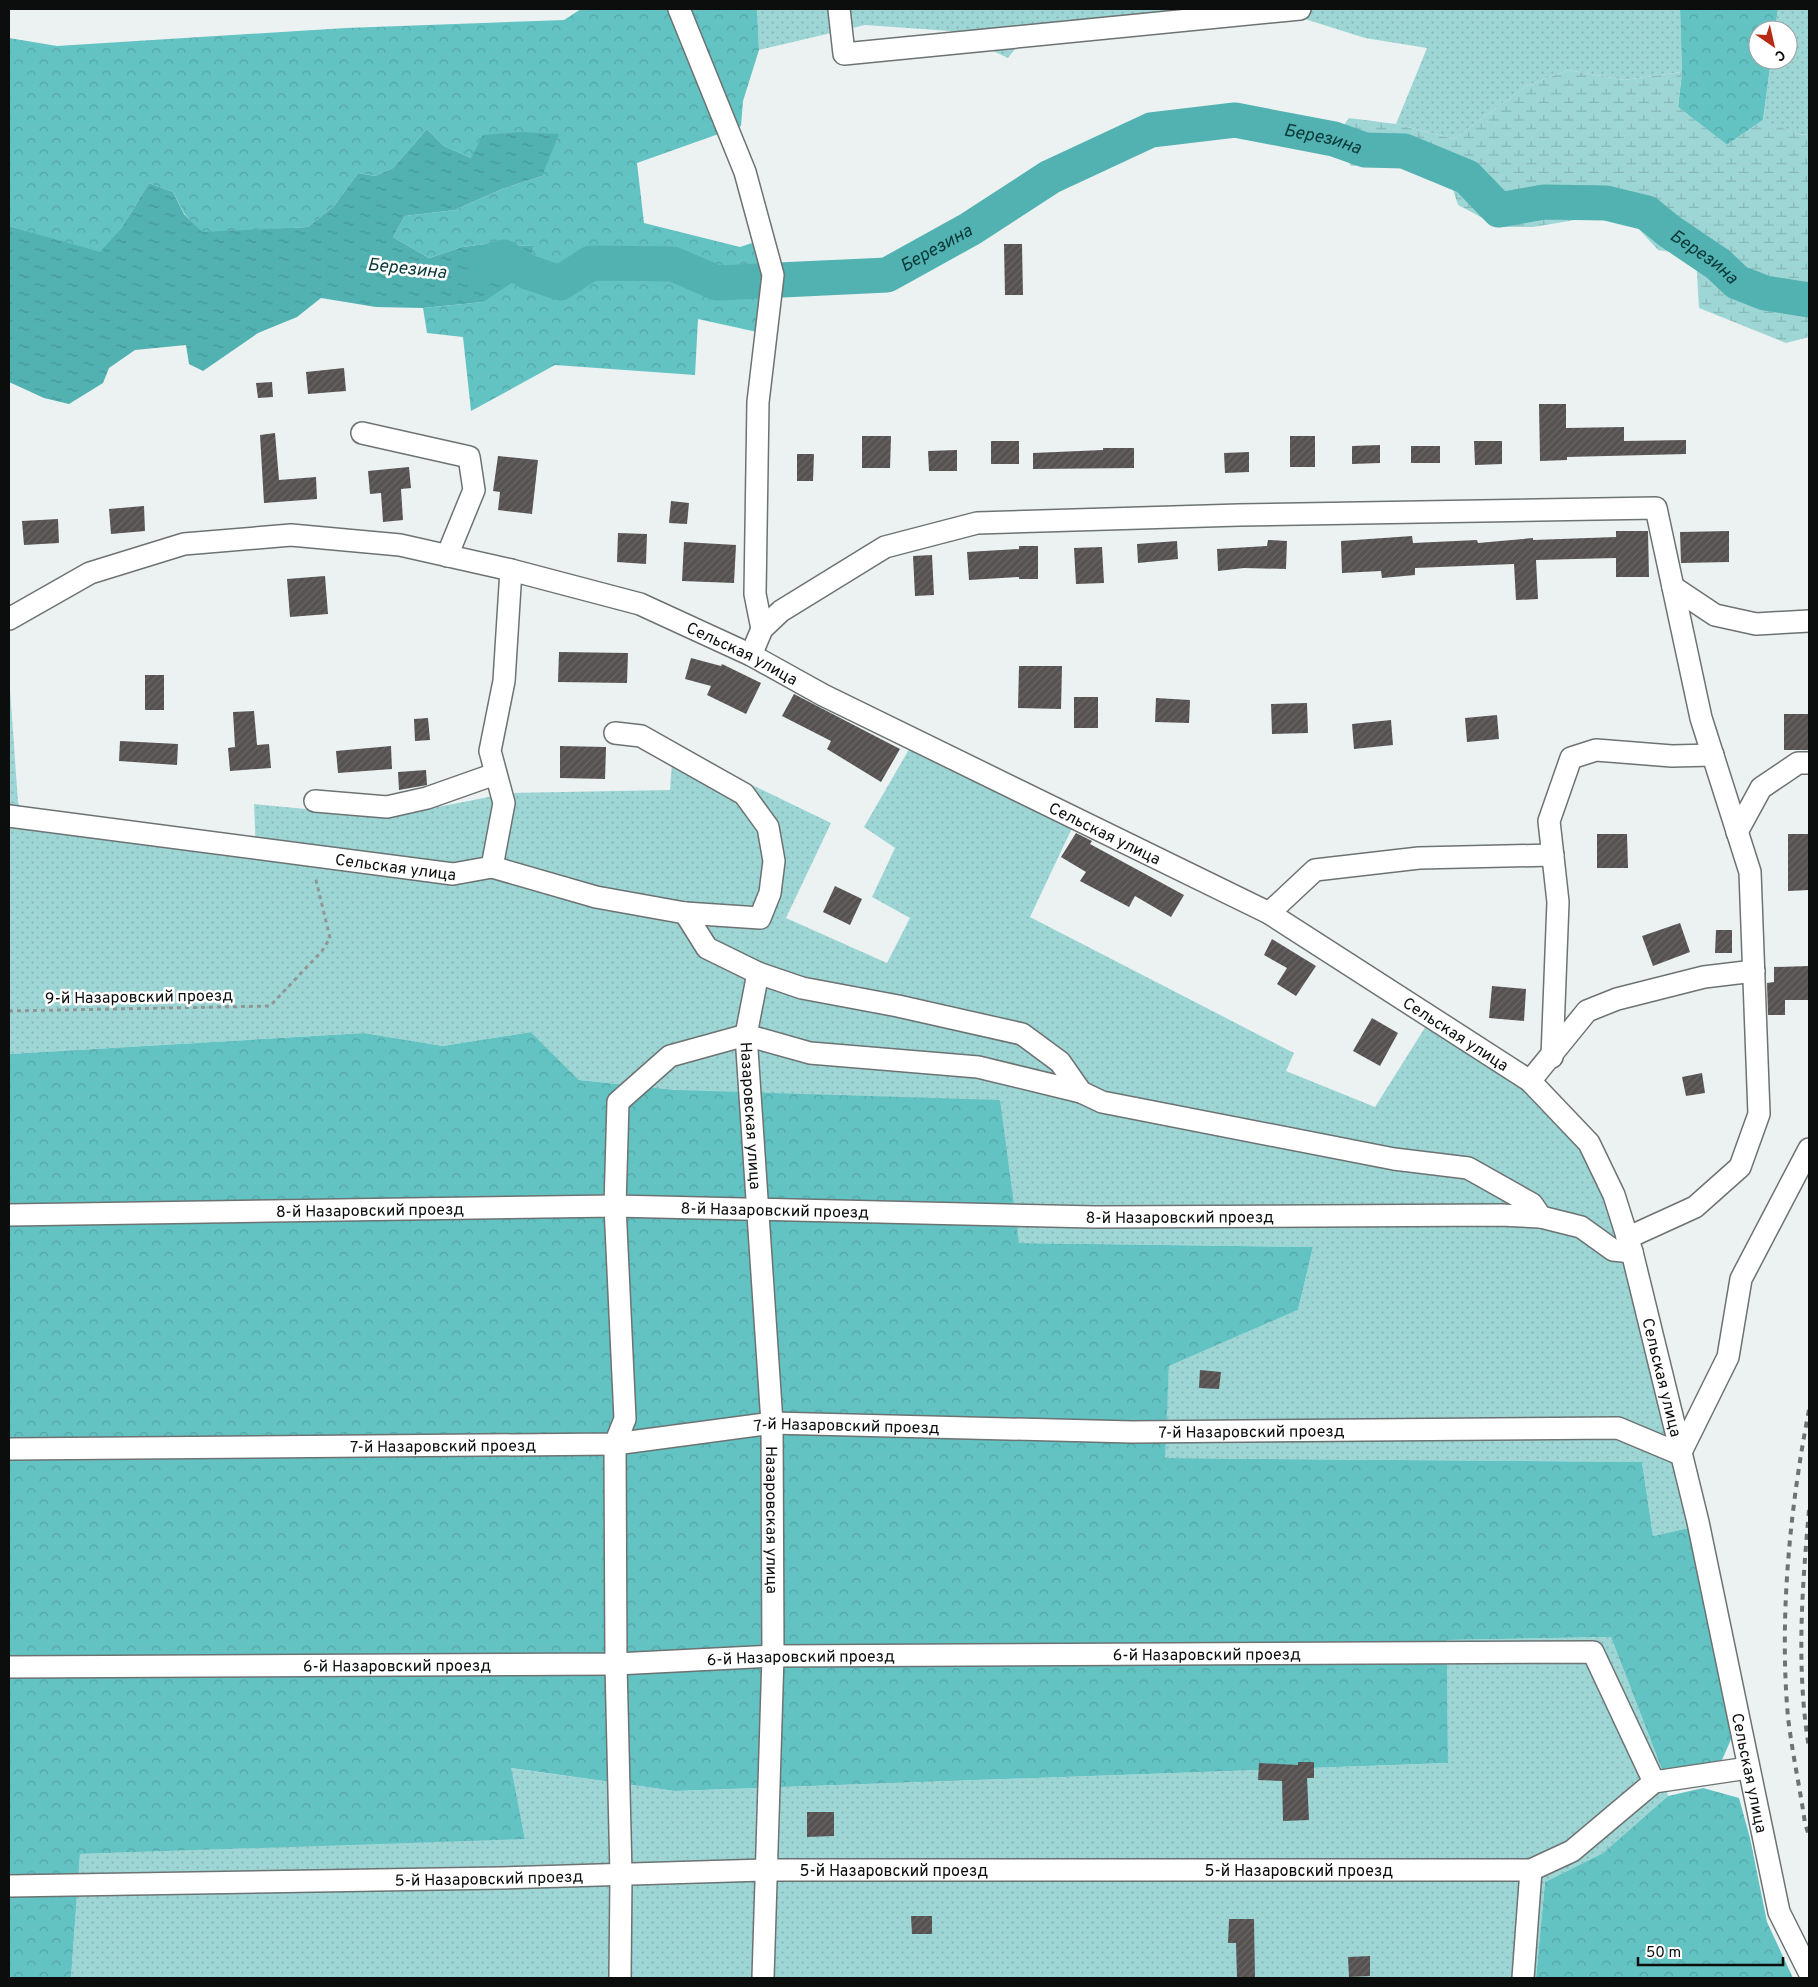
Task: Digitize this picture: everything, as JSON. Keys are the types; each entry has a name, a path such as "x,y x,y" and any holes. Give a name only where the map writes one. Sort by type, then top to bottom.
{"street":[{"path":"679,9 745,172 773,275 758,402 755,594 762,629"},
{"path":"839,9 844,54 1300,9"},
{"path":"362,434 470,457 474,490 447,556"},
{"path":"751,656 762,629 796,601 885,547 977,524 1248,514 1656,508 1701,718 1750,872 1759,1114 1740,1167 1695,1206 1629,1245"},
{"name":"Сельская улица","path":"9,619 90,573 184,544 291,535 400,545 511,570 640,604 751,656 823,695 1269,913 1530,1081 1589,1143 1614,1195 1629,1245 1720,1619 1748,1768 1779,1912 1809,1972"},
{"path":"511,570 504,681 490,751 504,803 492,867 596,897 685,913 760,918 770,893 774,861 768,827 744,794 642,736 616,733"},
{"path":"1673,587 1715,615 1756,624 1809,621"},
{"path":"1552,1057 1558,902 1549,821 1571,758 1596,750 1672,756 1713,755"},
{"path":"1737,832 1761,788 1798,763 1809,763"},
{"path":"315,801 387,807 427,798 495,774"},
{"name":"Сельская улица","path":"10,814 453,874 492,867"},
{"path":"1269,913 1315,870 1419,858 1553,855"},
{"path":"685,913 707,948 758,973 802,988 898,1006 1022,1034 1060,1062 1081,1092"},
{"path":"1530,1081 1552,1057 1588,1011 1617,998 1704,977 1754,971"},
{"name":"Назаровская улица","path":"758,973 746,1035 772,1423 773,1656 763,1978"},
{"path":"620,1978 621,1875 616,1664 615,1444 626,1419 615,1206 618,1102 670,1056 746,1035 810,1053 978,1068 1081,1092 1102,1102 1394,1159 1468,1168 1532,1204 1541,1217"},
{"path":"1680,1454 1728,1357 1741,1279 1809,1149"},
{"name":"8-й Назаровский проезд","path":"9,1215 615,1206 1095,1217 1501,1215 1541,1217 1581,1227 1613,1250 1629,1245"},
{"name":"7-й Назаровский проезд","path":"9,1449 615,1444 772,1423 1132,1432 1618,1428 1680,1454"},
{"name":"6-й Назаровский проезд","path":"9,1667 616,1664 773,1656 1593,1652 1654,1782"},
{"path":"1654,1782 1748,1768"},
{"name":"5-й Назаровский проезд","path":"9,1886 621,1875 766,1870 1531,1870 1572,1851 1654,1782"},
{"path":"1523,1978 1531,1870"}],"path":[{"name":"9-й Назаровский проезд","path":"9,1011 270,1006 322,951 330,938 309,853"}],"green space":[{"path":"581,9 757,9 759,50 743,101 741,126 637,163 644,223 740,247 755,242 761,280 757,332 698,319 695,375 555,365 471,411 463,337 427,333 423,308 483,302 533,246 486,244 462,247 429,258 393,237 405,216 455,210 502,189 542,176 471,158 444,146 427,129 393,168 375,176 358,173 334,206 308,227 201,233 184,213 173,192 149,183 122,227 100,253 9,226 9,38 57,46 346,28 564,20"},
{"path":"757,9 1680,9 1682,72 1624,80 1568,70 1526,86 1454,139 1396,124 1427,48 1365,38 1276,10 1030,29 1008,58 950,31 865,25 759,50"},
{"path":"1680,9 1778,9 1776,20 1748,20 1748,70 1770,70 1763,120 1727,145 1678,107 1682,72"},
{"path":"1778,9 1809,9 1809,135 1797,134 1763,121 1770,70 1798,70 1798,20 1776,20"},
{"path":"1568,70 1624,80 1682,72 1678,107 1727,145 1763,120 1797,134 1809,135 1809,337 1786,343 1699,308 1696,256 1658,250 1623,212 1533,227 1500,227 1458,205 1447,171 1409,162 1351,166 1334,139 1349,118 1396,124 1454,139 1526,86"},
{"path":"9,675 18,802 27,825 256,852 254,804 387,817 509,793 670,790 673,747 831,823 786,918 887,963 910,918 872,897 895,848 864,827 911,746 1073,826 1030,917 1294,1053 1286,1071 1375,1107 1426,1026 1531,1095 1573,1138 1606,1198 1618,1236 1689,1528 1653,1536 1642,1462 1164,1458 1169,1366 1298,1310 1313,1247 1019,1243 676,1090 579,1080 531,1032 443,1046 364,1033 9,1054"},
{"path":"531,1032 579,1080 676,1090 1000,1100 1019,1243 1313,1247 1298,1310 1169,1366 1165,1458 1642,1462 1653,1536 1689,1528 1732,1737 1722,1760 1663,1772 1611,1637 1447,1640 1448,1763 675,1791 511,1768 525,1839 80,1854 71,1978 9,1978 9,1054 364,1033 443,1046"},
{"path":"1611,1637 1663,1772 1668,1796 1603,1853 1545,1882 1536,1978 71,1978 80,1854 525,1838 510,1768 675,1791 1448,1763 1447,1640"},
{"path":"1703,1788 1739,1798 1750,1838 1767,1922 1793,1978 1536,1978 1545,1882 1603,1853 1668,1796"}],"water":[{"path":"427,129 444,146 471,158 483,135 521,132 559,134 542,176 502,189 455,210 405,216 393,237 429,258 462,247 486,244 533,246 528,272 483,302 423,308 376,307 321,298 297,317 258,333 203,371 189,364 186,345 135,350 109,368 103,383 69,404 44,398 9,382 9,226 100,252 122,227 149,183 173,192 184,214 202,232 308,227 334,206 358,173 375,176 393,168"}],"building":[{"path":"1004,244 1022,244 1023,295 1005,295"},
{"path":"344,368 346,391 308,394 306,372"},
{"path":"272,382 273,397 258,398 256,383"},
{"path":"1539,404 1566,404 1566,428 1624,427 1624,441 1686,440 1686,454 1567,457 1567,460 1540,461"},
{"path":"275,433 279,480 316,477 317,499 264,503 260,435"},
{"path":"862,436 891,436 890,468 862,468"},
{"path":"1290,436 1315,436 1315,467 1290,467"},
{"path":"991,441 1019,441 1019,464 991,464"},
{"path":"1474,441 1502,441 1502,464 1475,465"},
{"path":"1380,445 1380,463 1352,464 1352,446"},
{"path":"1411,446 1440,446 1440,463 1411,463"},
{"path":"1103,448 1134,448 1134,468 1033,469 1033,453 1103,450"},
{"path":"957,450 957,471 929,471 928,451"},
{"path":"1249,452 1249,472 1225,473 1224,453"},
{"path":"797,454 814,454 813,481 797,481"},
{"path":"498,456 538,460 532,514 498,510 500,492 493,491"},
{"path":"409,467 411,488 401,489 403,520 383,522 381,493 370,494 368,471"},
{"path":"671,501 689,503 687,524 669,523"},
{"path":"144,506 145,531 111,534 109,509"},
{"path":"58,519 59,543 24,545 22,521"},
{"path":"1616,531 1648,531 1649,577 1616,577 1616,558 1536,560 1538,599 1516,600 1514,564 1415,568 1415,575 1382,578 1381,571 1342,573 1341,541 1412,536 1413,543 1477,540 1478,543 1533,538 1533,540 1616,537"},
{"path":"1729,531 1729,562 1681,563 1680,532"},
{"path":"618,533 647,534 646,564 617,562"},
{"path":"1268,540 1287,541 1286,569 1244,568 1218,571 1217,549 1267,546"},
{"path":"1177,541 1178,559 1138,563 1137,544"},
{"path":"684,542 736,545 734,583 682,581"},
{"path":"1019,546 1038,546 1038,579 1019,579 1019,577 969,580 967,552 1019,549"},
{"path":"1102,547 1104,583 1076,584 1074,548"},
{"path":"932,555 934,595 915,596 913,556"},
{"path":"325,576 328,614 290,617 287,579"},
{"path":"559,652 628,653 627,683 558,682"},
{"path":"691,658 721,666 722,664 761,683 746,714 707,695 711,686 685,679"},
{"path":"1019,666 1062,666 1061,709 1018,708"},
{"path":"145,675 164,675 164,710 145,710"},
{"path":"794,694 900,749 881,782 827,749 831,741 782,716"},
{"path":"1074,697 1098,697 1098,728 1074,728"},
{"path":"1156,698 1190,700 1189,723 1155,722"},
{"path":"1307,703 1308,733 1272,734 1271,704"},
{"path":"254,711 257,745 269,744 271,768 230,771 228,748 235,747 233,712"},
{"path":"1784,714 1809,714 1809,750 1784,750"},
{"path":"1497,715 1499,739 1467,742 1465,718"},
{"path":"428,718 430,740 415,741 414,719"},
{"path":"1391,720 1393,745 1354,749 1352,724"},
{"path":"120,741 178,744 177,765 119,761"},
{"path":"391,746 392,769 338,773 336,751"},
{"path":"560,746 606,747 605,779 560,778"},
{"path":"426,770 427,785 399,790 398,772"},
{"path":"1076,833 1092,841 1090,844 1184,895 1171,917 1135,896 1129,907 1080,881 1086,872 1061,857"},
{"path":"1597,834 1627,834 1628,868 1597,868"},
{"path":"1788,834 1809,834 1809,890 1788,891"},
{"path":"835,886 862,899 850,925 823,912"},
{"path":"1680,923 1690,952 1653,966 1642,936"},
{"path":"1716,930 1732,930 1732,953 1715,953"},
{"path":"1272,939 1316,966 1296,996 1277,984 1287,968 1264,955"},
{"path":"1809,966 1809,1000 1785,1000 1785,1015 1768,1015 1767,983 1774,982 1774,967"},
{"path":"1492,986 1526,989 1524,1021 1489,1018"},
{"path":"1372,1018 1398,1033 1380,1066 1353,1051"},
{"path":"1702,1073 1705,1093 1686,1096 1682,1077"},
{"path":"1200,1370 1221,1372 1219,1389 1199,1388"},
{"path":"1298,1762 1314,1762 1314,1778 1307,1778 1309,1820 1283,1821 1282,1781 1258,1780 1259,1763 1298,1765"},
{"path":"807,1812 834,1812 834,1836 807,1837"},
{"path":"911,1916 932,1916 932,1934 912,1934"},
{"path":"1229,1919 1254,1919 1255,1978 1237,1978 1236,1943 1228,1943"},
{"path":"1370,1956 1370,1976 1349,1977 1348,1957"}],"waterway":[{"name":"Березина","path":"485,263 504,257 528,272 560,283 591,263 673,264 717,283 887,275 970,229 1050,177 1151,130 1235,120 1334,139 1365,150 1404,151 1467,177 1499,210 1544,202 1606,203 1647,213 1669,231 1718,264 1737,282 1765,293 1809,300"}],"railway":[{"path":"1809,1410 1796,1485 1788,1563 1785,1641 1788,1717 1805,1823 1809,1836"},
{"path":"1809,1510 1801,1629 1803,1689 1809,1748"}]}
